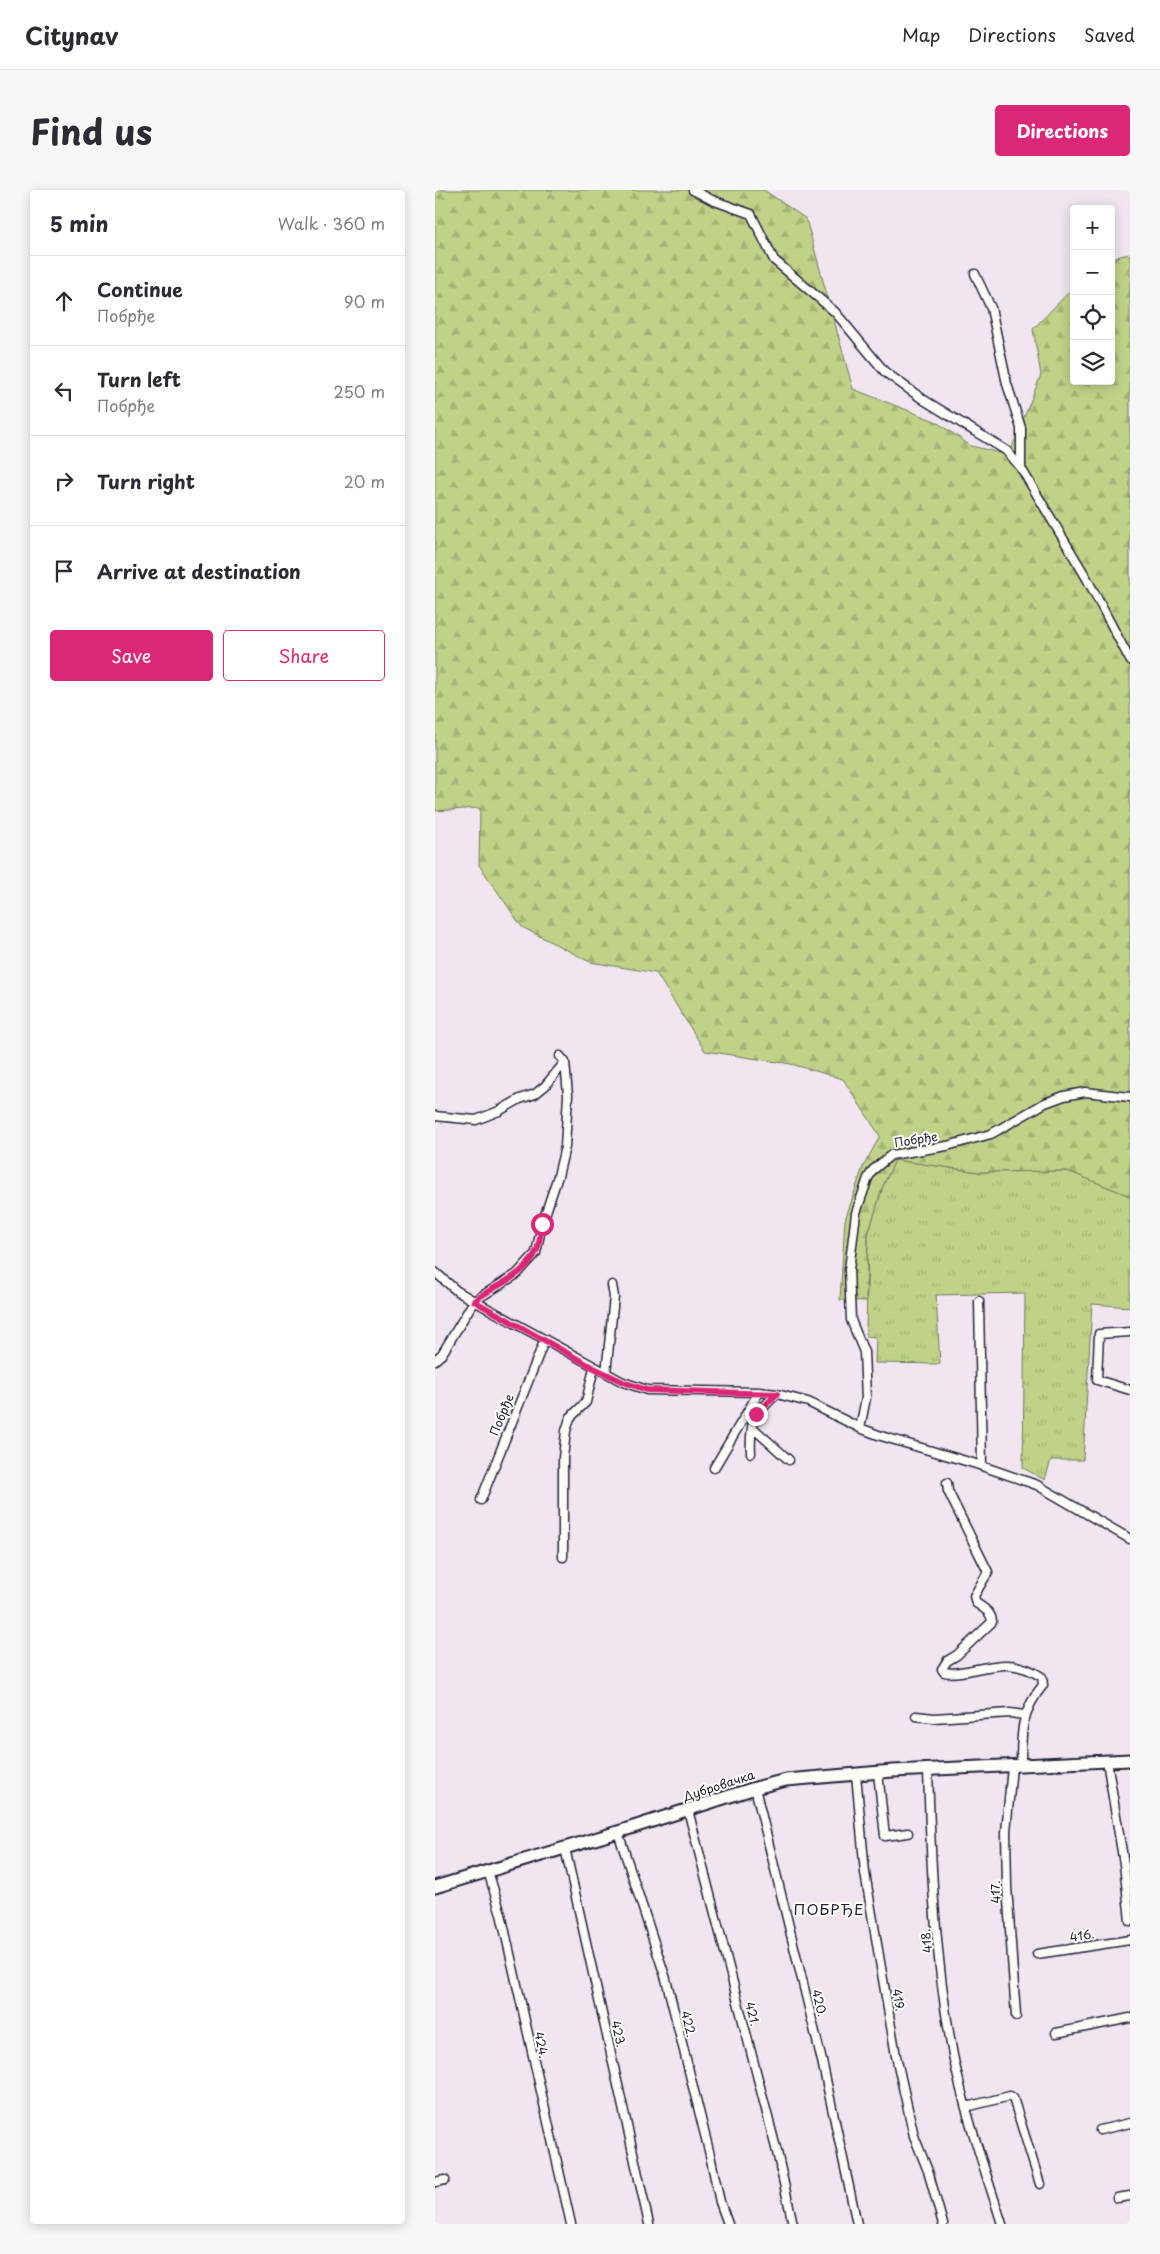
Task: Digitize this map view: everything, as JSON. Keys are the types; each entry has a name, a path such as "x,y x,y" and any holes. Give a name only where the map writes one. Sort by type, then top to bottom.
{"main road":[{"name":"Дубровачка","path":"435,1887 786,1780 857,1774 1130,1760"}],"street":[{"path":"693,190 712,200 751,214 774,260 835,312 885,372 924,400 1007,451 1021,468 1085,577 1130,660"},
{"path":"975,274 991,308 1007,384 1021,428 1021,468"},
{"path":"435,1116 476,1120 499,1111 535,1094 545,1086 562,1059 568,1095 565,1147 558,1176 542,1224 536,1254 517,1274 474,1301 443,1354 435,1360"},
{"name":"Побрђе","path":"860,1428 866,1398 864,1352 851,1320 849,1270 856,1213 868,1178 873,1170 891,1155 961,1144 991,1134 1045,1103 1064,1096 1085,1092 1130,1097"},
{"path":"435,1272 457,1291 474,1301 594,1368 623,1382 647,1390 759,1392 777,1394 808,1402 860,1428 1037,1484 1130,1540"},
{"path":"606,1373 614,1297 611,1285"},
{"path":"979,1301 982,1466"},
{"path":"1130,1332 1099,1334 1097,1380 1130,1390"},
{"name":"Побрђе","path":"481,1500 545,1339"},
{"path":"563,1557 563,1458 566,1431 571,1418 586,1402 594,1368"},
{"path":"715,1468 759,1392"},
{"path":"751,1453 750,1437 756,1414 777,1394"},
{"path":"752,1426 789,1460"},
{"path":"947,1483 948,1491 988,1572 974,1596 976,1602 989,1612 992,1622 957,1655 947,1661 942,1669 944,1672 955,1673 989,1665 1013,1665 1025,1668 1042,1677 1043,1685 1030,1701 1024,1715 1016,1766"},
{"path":"917,1716 934,1718 1010,1713 1024,1715"},
{"path":"1107,1762 1124,1864 1130,1920"},
{"name":"417.","path":"1016,1766 1006,1832 1007,1886 1016,2016"},
{"name":"418.","path":"928,1770 932,1890 944,2000 954,2061 966,2108 1002,2224"},
{"path":"878,1773 885,1836 908,1833"},
{"name":"419.","path":"857,1774 865,1873 896,2056 914,2136 928,2171 943,2224"},
{"name":"420.","path":"755,1788 822,2060 857,2224"},
{"name":"421.","path":"687,1810 777,2152 793,2224"},
{"name":"422.","path":"618,1832 666,1978 720,2202 728,2224"},
{"name":"423.","path":"565,1848 649,2224"},
{"name":"424.","path":"488,1871 501,1914 571,2224"},
{"name":"416.","path":"1037,1954 1130,1940"},
{"path":"1056,2033 1130,2018"},
{"path":"966,2108 1010,2096 1013,2098 1041,2184"},
{"path":"1100,2130 1130,2123"},
{"path":"435,2182 445,2180"},
{"path":"1117,2198 1130,2196"}],"green space":[{"path":"435,190 764,190 806,219 853,389 935,421 971,446 1009,455 1041,375 1033,329 1070,291 1070,385 1115,385 1115,257 1130,254 1130,1196 1068,1171 979,1172 895,1160 883,1186 868,1235 866,1301 840,1300 845,1220 863,1167 880,1136 843,1079 791,1064 705,1051 656,973 590,962 522,927 479,865 480,808 435,811"},
{"path":"895,1160 979,1172 1068,1171 1130,1196 1130,1307 1092,1304 1083,1460 1051,1460 1045,1480 1023,1468 1025,1293 936,1295 940,1364 875,1363 876,1337 866,1336 868,1235 883,1186"}],"district":[{"name":"ПОБРЂЕ","path":"829,1910"}],"route":[{"path":"542,1224 536,1254 529,1263 517,1274 474,1301 594,1368 623,1382 647,1390 777,1394 756,1414"}]}
